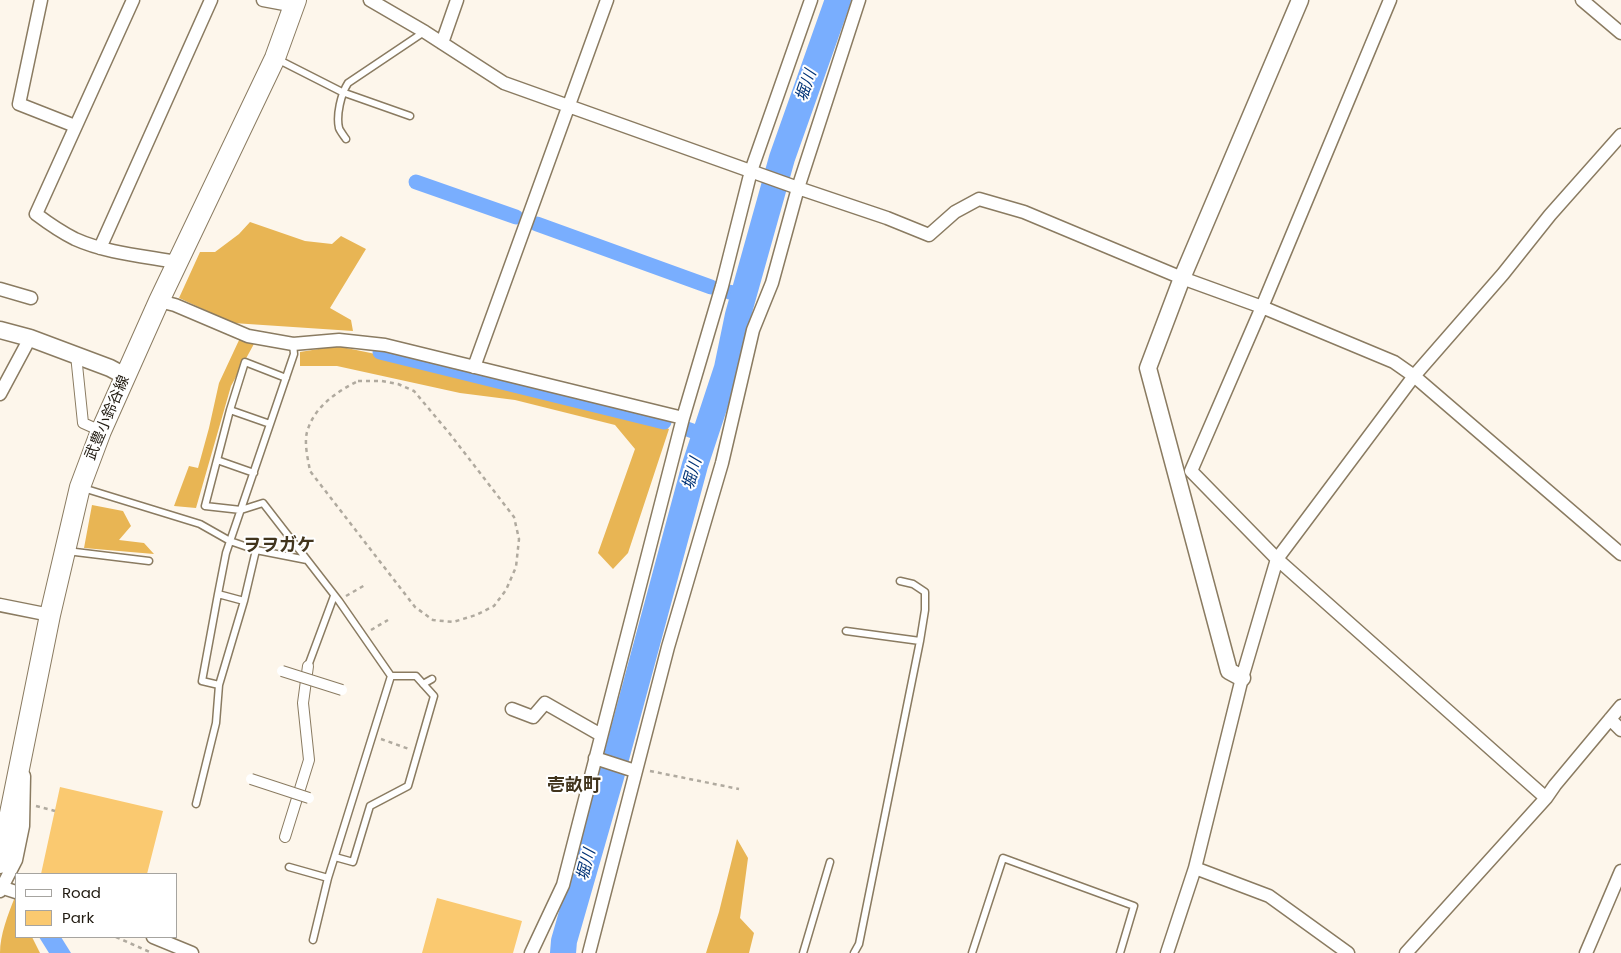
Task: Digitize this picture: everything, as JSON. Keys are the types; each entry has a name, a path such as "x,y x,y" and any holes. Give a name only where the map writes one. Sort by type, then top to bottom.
{"main road":[{"name":"武豊小鈴谷線","path":"0,863 50,615 80,487 100,431 177,262 225,166 275,58 296,3"}],"street":[{"path":"41,0 19,104 75,126"},
{"path":"133,0 36,214 75,239 100,248 177,262"},
{"path":"100,248 211,0"},
{"path":"263,0 296,3"},
{"path":"370,0 425,32 504,83 887,218 929,235 955,212 979,199 1024,212 1182,278 1262,307 1394,362 1414,376 1621,554"},
{"path":"442,43 457,0"},
{"path":"474,367 607,0"},
{"path":"531,953 563,885 683,418 722,286 751,171 811,0"},
{"path":"589,953 668,647 722,463 753,330 772,283 798,188 859,0"},
{"path":"1242,678 1229,671 1148,368 1182,278 1300,0"},
{"path":"1390,0 1262,307 1191,471 1277,560 1546,798"},
{"path":"1582,0 1621,33"},
{"path":"1167,953 1195,868 1242,678 1277,560 1414,376 1621,135"},
{"path":"0,289 31,298"},
{"path":"159,301 176,306 248,336 293,344 339,340 385,345 683,418"},
{"path":"0,330 30,338 110,368 125,376"},
{"path":"0,394 30,338"},
{"path":"76,356 83,423 100,431"},
{"path":"0,605 50,615"},
{"path":"285,837 309,760 303,703 308,666"},
{"path":"282,671 342,690"},
{"path":"512,709 533,717 545,703 601,735"},
{"path":"1406,953 1546,798 1621,706"},
{"path":"1610,719 1621,730"},
{"path":"15,892 1,889 16,860 23,826 23,751"},
{"path":"595,758 635,771"},
{"path":"251,779 309,798"},
{"path":"1195,868 1269,896 1348,953"},
{"path":"1586,953 1621,871"},
{"path":"155,938 192,953"}],"lane":[{"path":"346,139 339,128 342,92 348,83 425,32"},
{"path":"275,58 342,92 410,116"},
{"path":"219,685 202,681 218,594 230,541 294,354 293,344"},
{"path":"286,378 245,362 230,410 205,506 241,510 263,503 364,635 391,676"},
{"path":"230,410 270,424"},
{"path":"217,460 254,473"},
{"path":"80,487 200,524 230,541 256,550 307,560"},
{"path":"65,550 150,561"},
{"path":"196,804 216,722 219,685 244,600 256,550"},
{"path":"854,953 858,944 925,610 925,592 913,584 900,581"},
{"path":"218,594 244,600"},
{"path":"308,666 336,598"},
{"path":"846,631 920,641"},
{"path":"335,857 354,862 370,806 408,786 434,696 416,676 391,676"},
{"path":"313,940 328,878 391,676"},
{"path":"424,684 432,679"},
{"path":"972,953 1003,858 1134,906 1120,953"},
{"path":"803,953 830,862"},
{"path":"289,867 328,878"}],"path":[{"path":"358,381 382,381 398,384 414,392 450,434 514,517 519,540 516,567 506,590 494,606 476,615 453,622 433,620 415,607 310,471 307,433 316,414 327,400 340,390 358,381"},
{"path":"336,598 365,585"},
{"path":"364,635 388,620"},
{"path":"372,736 418,753"},
{"path":"635,771 641,769 739,789"},
{"path":"24,804 55,811"},
{"path":"118,938 152,953"}],"green space":[{"path":"60,787 163,811 147,873 41,873"},
{"path":"437,898 522,921 513,953 422,953"}],"shaded area":[{"path":"250,222 305,241 332,244 341,236 366,249 330,308 351,320 353,331 233,323 179,298 200,252 215,252 239,234"},
{"path":"240,338 255,342 231,386 196,508 174,506 189,466 198,468 219,383"},
{"path":"337,346 531,389 648,418 669,429 628,553 613,569 598,553 635,449 615,425 515,400 460,393 337,366 300,366 300,352"},
{"path":"92,505 123,511 131,526 119,540 144,543 154,554 84,548"},
{"path":"737,839 748,858 740,918 754,933 749,953 706,953 719,912"},
{"path":"15,897 15,938 32,938 40,953 0,953 7,917"}],"water":[{"path":"40,938 62,938 71,953 49,953"}],"waterway":[{"name":"堀川","path":"563,953 564,941 611,777 695,465 727,368 738,315 782,158 838,0"},
{"path":"416,182 516,217"},
{"path":"537,224 711,287"},
{"path":"729,292 745,295"},
{"path":"380,352 664,422"},
{"path":"687,429 704,435"}],"district":[{"name":"ヲヲガケ","path":"279,546"},
{"name":"壱畝町","path":"574,786"}]}
